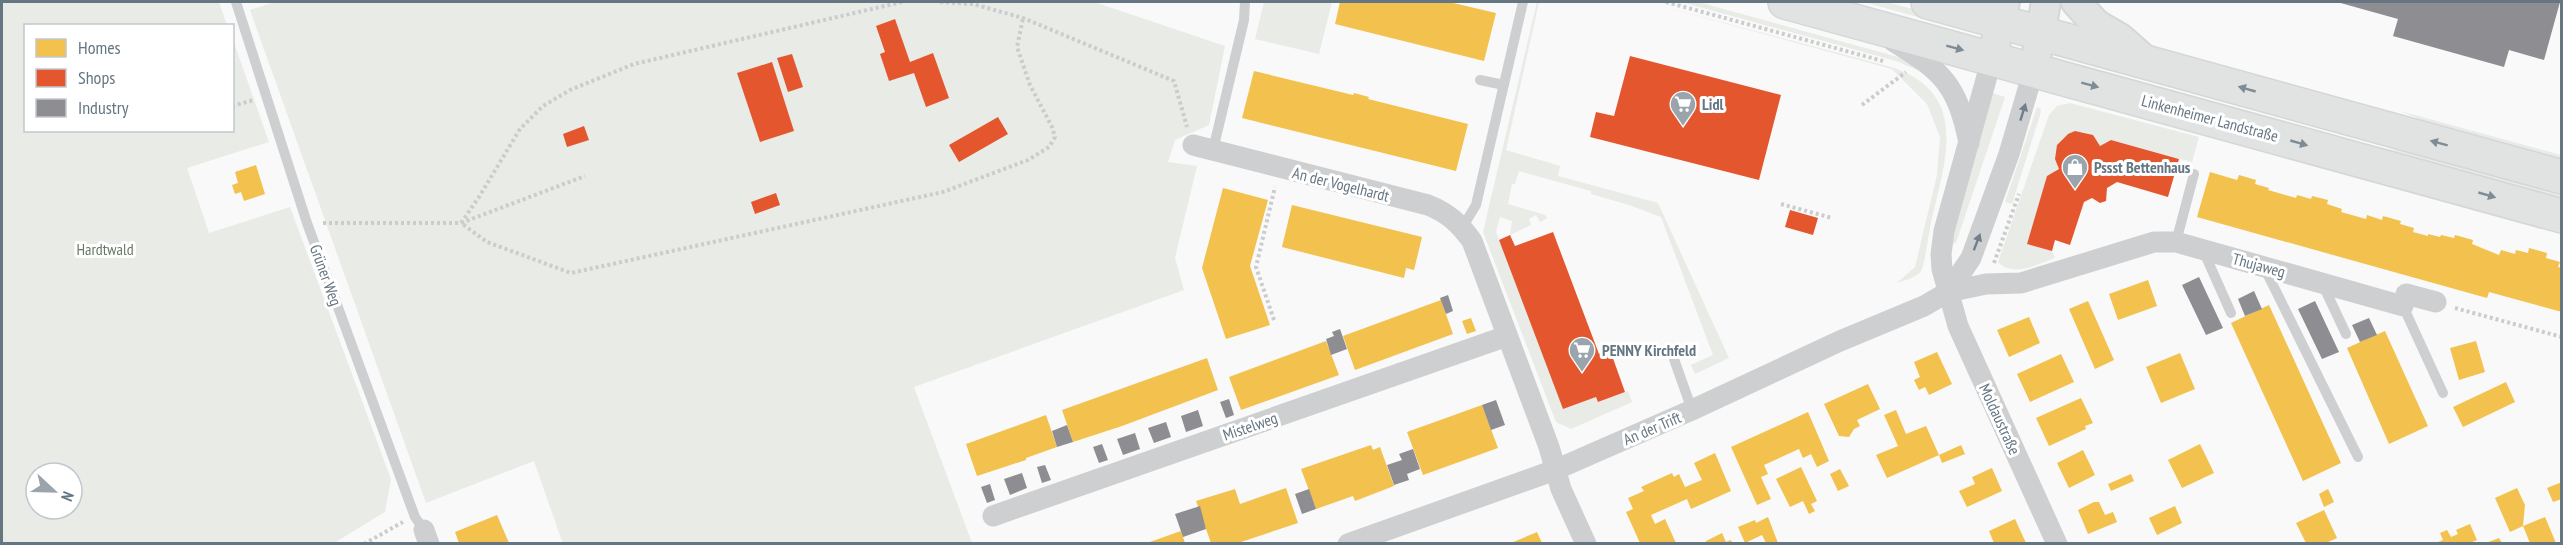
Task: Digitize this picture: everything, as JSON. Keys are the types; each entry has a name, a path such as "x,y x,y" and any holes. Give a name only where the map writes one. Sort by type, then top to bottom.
{"main road":[{"name":"Linkenheimer Landstraße","path":"1785,2 2562,216"},
{"path":"1935,2 2044,17 2145,61 2562,177"}],"street":[{"path":"2076,2 2096,24 2120,38 2145,61"},
{"path":"1992,58 2003,11"},
{"path":"1948,292 1975,249 2019,125 2034,69 2044,17"},
{"name":"Linkenheimer Landstraße","path":"1858,21 1917,56 1949,84 1958,102 1969,145"},
{"name":"Moldaustraße","path":"1992,58 1944,231 1941,254 1948,292 1958,326 2057,543"},
{"name":"An der Vogelhardt","path":"1193,145 1441,210 1462,228 1472,242 1508,336 1561,489 1586,543"},
{"name":"Thujaweg","path":"1948,292 1986,284 2021,283 2154,242 2176,242 2403,306"},
{"name":"An der Trift","path":"1349,543 1556,470 1840,341 1924,306 1948,292"},
{"path":"2403,306 2406,294 2436,302"},
{"name":"Mistelweg","path":"993,516 1508,336"}],"lane":[{"name":"Grüner Weg","path":"236,2 307,223 423,530"},
{"path":"1213,150 1244,20 1245,2"},
{"path":"1462,228 1476,205 1523,2"},
{"path":"1480,80 1504,85"},
{"path":"2176,242 2194,174"},
{"path":"2203,250 2231,313"},
{"path":"2264,267 2358,457"},
{"path":"2322,282 2346,334"},
{"path":"2403,306 2443,393"},
{"path":"1674,359 1692,410"}],"path":[{"path":"461,223 520,129 543,106 570,90 634,64 902,2"},
{"path":"940,2 973,4 1023,18 1174,81 1193,145"},
{"path":"1666,2 1887,62"},
{"path":"461,223 487,242 571,273 943,192 1028,160 1049,147 1055,137 1030,85 1017,47 1023,18"},
{"path":"1862,105 1908,69 1898,65"},
{"path":"1274,320 1256,267 1279,169"},
{"path":"307,223 461,223 585,176"},
{"path":"1781,204 1832,218"},
{"path":"2436,302 2562,337"},
{"path":"364,543 423,530"}],"green space":[{"name":"Hardtwald","path":"2,2 219,2 227,24 24,24 24,132 234,132 234,43 269,142 187,168 209,233 290,207 391,479 385,512 334,543 2,543"},
{"path":"275,2 1094,2 1225,46 1209,125 1175,140 1168,162 1197,166 1175,258 1184,290 914,387 972,543 563,544 534,461 426,503 250,10"},
{"path":"1264,2 1332,2 1319,54 1255,39"},
{"path":"1537,2 1539,2 1506,150 1560,166 1558,176 1658,203 1729,358 1695,374 1691,365 1713,355 1661,217 1591,194 1591,191 1519,171 1515,184 1512,184 1508,204 1545,215 1547,218 1540,222 1536,215 1529,219 1531,225 1510,235 1512,221 1500,217 1496,232 1563,409 1596,397 1599,402 1628,391 1632,402 1571,429 1556,422 1483,232"},
{"path":"1646,2 1891,67 1916,79 1933,94 1943,111 1946,153 1921,271 1897,283 1915,267 1937,175 1940,137 1927,104 1892,69"},
{"path":"1681,2 1698,2 1898,57 1910,62 1922,72 1896,61"},
{"path":"1863,2 1887,2 1971,25 1969,31"},
{"path":"2086,67 2371,146 2452,160 2561,188 2561,203 2085,71"},
{"path":"1992,93 2005,97 1956,243 1952,244 1956,214"},
{"path":"2070,103 2199,137 2192,162 2111,140 2100,146 2087,133 2068,134 2056,150 2059,169 2047,177 2027,244 2052,251 2055,258 2026,268 2004,267 1998,262 2049,115 2057,106"},
{"path":"2037,107 2041,109 2040,115 2012,204 2005,202"},
{"path":"2400,111 2561,155 2561,164 2445,130"}],"building: Homes":[{"path":"1340,2 1449,2 1496,13 1484,61 1335,24"},
{"path":"1254,71 1353,95 1354,93 1369,97 1368,99 1468,124 1456,171 1242,118"},
{"path":"256,165 265,194 244,201 241,192 235,194 232,185 238,183 235,172"},
{"path":"2210,172 2237,180 2239,175 2256,180 2255,184 2269,188 2268,190 2296,198 2297,195 2328,200 2327,204 2342,209 2341,212 2366,219 2367,215 2382,220 2383,216 2401,221 2400,224 2414,228 2413,232 2428,236 2428,234 2454,238 2455,235 2473,240 2472,244 2499,255 2501,250 2515,254 2516,250 2528,253 2529,248 2547,253 2546,258 2560,262 2558,267 2562,268 2562,312 2489,292 2487,298 2197,217"},
{"path":"1223,188 1268,200 1250,266 1270,325 1226,339 1202,268"},
{"path":"1292,205 1422,237 1414,270 1406,268 1404,278 1282,247"},
{"path":"2148,280 2157,306 2118,320 2109,294"},
{"path":"1441,300 1453,334 1355,370 1343,336"},
{"path":"2088,301 2114,360 2095,369 2069,309"},
{"path":"2269,305 2341,463 2303,481 2231,323"},
{"path":"2029,317 2040,343 2009,357 1997,330"},
{"path":"1471,318 1476,331 1467,334 1462,321"},
{"path":"2385,331 2428,426 2389,444 2347,348"},
{"path":"1326,341 1339,375 1241,410 1229,377"},
{"path":"2476,341 2485,372 2459,380 2450,348"},
{"path":"1937,352 1952,384 1929,395 1925,387 1919,390 1914,380 1920,377 1914,362"},
{"path":"2180,353 2195,389 2161,403 2146,367"},
{"path":"2061,354 2074,382 2030,402 2017,374"},
{"path":"1207,358 1218,390 1073,442 1062,410"},
{"path":"2506,382 2515,402 2463,427 2453,407"},
{"path":"1868,384 1880,409 1857,420 1860,426 1854,429 1849,437 1839,436 1824,404"},
{"path":"2081,398 2093,423 2085,426 2086,429 2049,446 2036,418"},
{"path":"1482,405 1498,448 1423,475 1407,432"},
{"path":"1896,410 1906,434 1926,426 1939,455 1887,478 1876,455 1898,446 1884,415"},
{"path":"1808,412 1829,461 1817,467 1811,454 1803,458 1799,449 1764,465 1768,474 1761,477 1771,499 1757,505 1731,447"},
{"path":"1046,415 1057,447 977,476 966,444"},
{"path":"2200,444 2214,473 2182,488 2168,460"},
{"path":"1371,445 1373,450 1380,447 1394,486 1355,501 1353,496 1316,509 1301,469"},
{"path":"1961,445 1965,454 1942,463 1939,455"},
{"path":"2083,450 2095,475 2069,488 2057,463"},
{"path":"1715,453 1731,491 1691,509 1687,499 1651,515 1655,524 1665,519 1676,543 1640,543 1626,512 1633,509 1628,498 1644,491 1641,487 1672,473 1674,477 1679,474 1685,487 1702,480 1694,463"},
{"path":"1801,467 1817,501 1811,504 1815,511 1809,514 1803,501 1790,507 1776,479"},
{"path":"1992,468 2002,491 1967,507 1959,491 1975,484 1972,477"},
{"path":"1840,469 1849,486 1838,491 1830,474"},
{"path":"2131,474 2134,481 2111,491 2108,484"},
{"path":"2562,482 2562,499 2553,502 2547,488"},
{"path":"1286,488 1298,523 1238,543 1211,543 1196,501 1235,489 1240,504"},
{"path":"2517,488 2525,505 2523,526 2510,532 2495,498"},
{"path":"2328,489 2334,502 2324,507 2319,494"},
{"path":"2099,502 2105,515 2113,512 2117,522 2088,534 2078,510"},
{"path":"2175,506 2182,523 2157,535 2149,518"},
{"path":"2324,510 2337,538 2326,543 2306,543 2296,523"},
{"path":"497,515 509,543 459,543 455,532"},
{"path":"1768,517 1778,543 1766,543 1762,535 1745,543 1738,527 1755,520 1756,523"},
{"path":"2545,517 2556,543 2530,543 2523,526"},
{"path":"2015,519 2026,543 1994,543 1989,531"},
{"path":"2470,524 2477,540 2470,543 2436,543 2443,540 2440,533 2447,530 2451,537 2458,534 2456,530"},
{"path":"1181,531 1185,543 1147,543"},
{"path":"1537,532 1542,543 1511,543"},
{"path":"1722,533 1726,542 1731,540 1732,543 1707,543 1706,541"},
{"path":"2499,538 2502,543 2486,543"}],"building: Shops":[{"path":"895,19 910,62 933,53 949,98 926,107 914,73 889,81 880,54 885,52 876,26"},
{"path":"792,54 803,87 788,92 777,58"},
{"name":"Lidl","path":"1630,56 1781,95 1759,180 1590,137 1596,112 1614,116"},
{"path":"772,62 794,131 760,142 737,73"},
{"path":"998,117 1008,134 959,162 949,145"},
{"path":"584,126 589,140 567,147 563,134"},
{"name":"Pssst Bettenhaus","path":"2075,131 2093,135 2100,146 2111,140 2179,159 2168,197 2117,182 2107,188 2106,201 2100,203 2092,198 2084,202 2070,245 2055,240 2052,251 2027,244 2047,176 2059,169 2055,159 2057,145 2068,134"},
{"path":"776,193 780,205 755,214 751,202"},
{"path":"1790,210 1818,218 1813,235 1785,227"},
{"path":"1553,232 1599,354 1610,350 1625,392 1598,402 1596,397 1563,409 1499,240 1510,235 1515,246"}],"building: Industry":[{"path":"2337,2 2560,2 2544,60 2509,50 2504,67 2393,36 2398,19"},
{"path":"2199,277 2223,328 2206,335 2182,285"},
{"path":"2254,291 2262,309 2245,316 2238,299"},
{"path":"1448,295 1453,311 1446,314 1440,298"},
{"path":"2315,301 2339,352 2322,359 2298,309"},
{"path":"2369,318 2377,335 2360,342 2352,325"},
{"path":"1340,329 1347,349 1331,355 1326,339 1334,336 1332,332"},
{"path":"1229,399 1234,415 1226,418 1220,402"},
{"path":"1496,400 1505,425 1491,430 1482,405"},
{"path":"1198,410 1203,426 1186,432 1181,416"},
{"path":"1166,422 1171,437 1154,443 1148,428"},
{"path":"1067,425 1073,442 1057,447 1052,431"},
{"path":"1135,433 1140,449 1123,455 1117,439"},
{"path":"1102,444 1108,460 1099,463 1093,447"},
{"path":"1413,449 1420,469 1407,474 1409,480 1394,485 1387,465 1402,460 1399,454"},
{"path":"1045,465 1051,480 1042,483 1037,467"},
{"path":"1022,473 1027,488 1010,495 1004,479"},
{"path":"990,484 995,500 987,503 981,487"},
{"path":"1309,489 1316,509 1302,514 1295,494"},
{"path":"1200,506 1206,529 1183,537 1175,514"}],"place":[{"name":"Lidl","path":"1683,127"},
{"name":"Pssst Bettenhaus","path":"2075,190"},
{"name":"PENNY Kirchfeld","path":"1582,373"}]}
